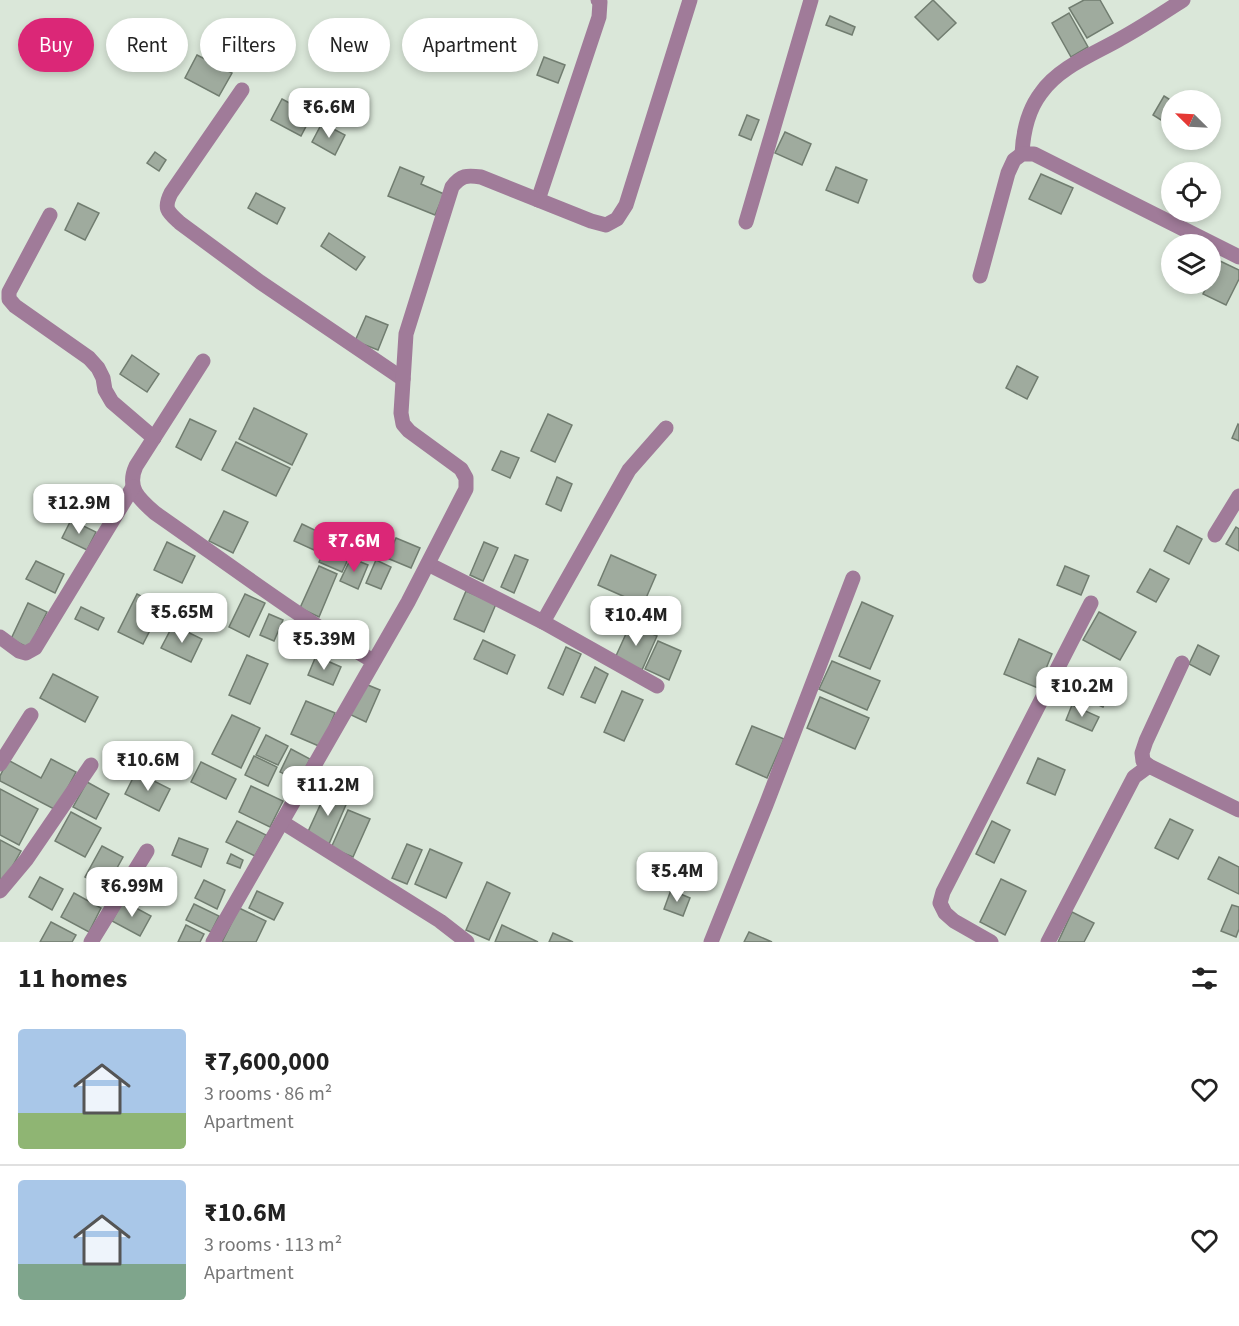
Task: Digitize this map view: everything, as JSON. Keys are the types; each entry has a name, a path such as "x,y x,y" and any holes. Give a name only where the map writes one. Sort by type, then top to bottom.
{"street":[{"path":"538,200 599,16 600,2 598,0"},
{"path":"213,942 372,661 408,602 466,489 466,478 461,469 409,431 403,424 401,413 406,334 452,187 459,178 467,175 481,177 606,225 618,219 626,205 690,0"},
{"path":"746,222 811,0"},
{"path":"1022,154 1026,123 1040,94 1049,84 1064,71 1183,0"},
{"path":"242,90 171,193 166,203 168,212 260,282 403,379"},
{"path":"980,276 1008,173 1014,160 1022,154 1034,154 1239,257"},
{"path":"50,215 9,292 9,299 15,306 89,358 98,368 111,402 154,438"},
{"path":"203,361 131,476 133,487 140,499 155,513 272,597 372,661"},
{"path":"543,622 629,470 666,428"},
{"path":"0,637 19,651 26,653 35,648 133,487"},
{"path":"1215,535 1239,496"},
{"path":"428,564 543,622 657,686"},
{"path":"711,942 853,578"},
{"path":"991,942 945,913 940,903 943,892 1090,603"},
{"path":"1182,663 1142,753 1143,761 1239,810"},
{"path":"0,764 31,715"},
{"path":"0,891 26,860 91,765"},
{"path":"1048,942 1134,777 1149,766"},
{"path":"282,822 440,921 467,942"},
{"path":"91,942 147,851"}],"building":[{"path":"933,0 956,23 938,40 915,17"},
{"path":"1084,0 1100,0 1113,23 1087,38 1069,8"},
{"path":"1069,13 1088,47 1071,57 1052,23"},
{"path":"830,16 855,27 852,35 826,25"},
{"path":"197,55 200,57 200,72 232,73 219,96 185,78"},
{"path":"544,57 565,65 558,83 537,75"},
{"path":"282,99 312,115 301,136 271,120"},
{"path":"1161,101 1161,120 1153,115"},
{"path":"747,115 759,120 751,140 739,135"},
{"path":"322,123 345,135 335,155 312,142"},
{"path":"785,132 811,144 802,165 775,153"},
{"path":"155,152 166,160 159,171 147,163"},
{"path":"400,167 424,177 421,184 444,194 435,215 388,196"},
{"path":"836,167 867,180 858,203 826,190"},
{"path":"1041,174 1073,188 1061,214 1029,199"},
{"path":"256,193 285,208 277,224 248,208"},
{"path":"78,203 99,213 85,240 65,230"},
{"path":"329,233 365,257 356,270 321,246"},
{"path":"1221,261 1239,270 1239,279 1226,305 1203,294 1221,294"},
{"path":"366,316 388,325 378,350 355,341"},
{"path":"132,355 159,374 147,392 120,374"},
{"path":"1017,366 1038,377 1027,399 1006,388"},
{"path":"254,408 307,434 292,465 239,439"},
{"path":"548,414 572,425 555,462 531,451"},
{"path":"190,419 216,431 201,460 176,447"},
{"path":"1239,425 1239,441 1232,438"},
{"path":"236,442 290,468 276,496 222,470"},
{"path":"501,451 519,458 510,478 492,470"},
{"path":"557,477 572,484 561,511 546,504"},
{"path":"224,511 248,522 233,553 209,541"},
{"path":"71,520 96,532 87,550 62,538"},
{"path":"302,524 321,533 314,550 294,541"},
{"path":"1177,526 1202,539 1189,564 1164,551"},
{"path":"1236,527 1239,529 1239,551 1226,544"},
{"path":"396,538 420,548 411,568 387,558"},
{"path":"167,542 195,556 182,583 154,570"},
{"path":"328,542 351,553 342,572 319,562"},
{"path":"484,542 498,548 483,581 470,575"},
{"path":"515,555 528,560 514,593 501,587"},
{"path":"611,555 656,575 643,605 598,585"},
{"path":"351,558 368,565 358,589 340,581"},
{"path":"376,560 391,567 381,589 366,583"},
{"path":"36,561 64,574 55,593 26,579"},
{"path":"319,566 337,574 319,617 300,608"},
{"path":"1065,566 1089,576 1081,595 1057,585"},
{"path":"1150,569 1169,579 1156,602 1137,592"},
{"path":"466,591 496,604 484,632 454,619"},
{"path":"137,594 162,607 143,644 118,632"},
{"path":"245,594 265,603 249,637 229,627"},
{"path":"862,602 893,616 870,669 839,656"},
{"path":"28,603 47,612 29,648 11,639"},
{"path":"81,607 104,618 98,630 75,619"},
{"path":"1099,612 1136,632 1120,660 1083,640"},
{"path":"269,614 283,620 274,641 260,635"},
{"path":"173,625 202,639 191,662 161,648"},
{"path":"630,625 657,636 642,670 615,658"},
{"path":"1019,639 1052,654 1038,688 1004,674"},
{"path":"483,640 515,655 507,674 474,659"},
{"path":"658,641 681,651 669,680 645,669"},
{"path":"1198,645 1219,656 1210,675 1189,664"},
{"path":"566,647 581,654 563,695 548,688"},
{"path":"247,655 268,664 250,704 229,695"},
{"path":"316,656 341,667 333,685 308,675"},
{"path":"832,661 880,681 867,710 819,689"},
{"path":"595,667 608,674 595,703 581,697"},
{"path":"1068,671 1111,689 1103,707 1060,688"},
{"path":"53,674 98,697 85,722 40,698"},
{"path":"363,683 380,690 366,722 349,714"},
{"path":"622,691 643,700 624,741 604,732"},
{"path":"820,697 869,718 855,749 807,728"},
{"path":"306,701 335,713 321,747 291,734"},
{"path":"1072,705 1099,717 1092,731 1066,720"},
{"path":"232,715 260,728 241,768 212,754"},
{"path":"752,726 784,739 767,778 736,764"},
{"path":"266,735 288,746 278,765 256,755"},
{"path":"291,749 310,759 299,781 280,772"},
{"path":"254,756 277,767 268,786 245,775"},
{"path":"1038,758 1065,770 1055,795 1027,783"},
{"path":"51,759 76,772 56,810 0,781 8,760 41,778"},
{"path":"201,762 236,779 226,799 191,782"},
{"path":"136,772 170,789 159,811 125,794"},
{"path":"87,782 109,794 96,819 73,807"},
{"path":"251,786 283,801 270,827 239,812"},
{"path":"0,789 38,809 19,845 0,835"},
{"path":"327,790 348,800 329,844 307,834"},
{"path":"348,810 370,819 353,857 331,848"},
{"path":"71,812 101,828 85,857 55,841"},
{"path":"1170,819 1193,830 1178,859 1155,848"},
{"path":"237,821 266,835 255,856 226,842"},
{"path":"992,821 1010,830 994,863 976,854"},
{"path":"179,838 208,849 201,867 172,855"},
{"path":"0,840 21,851 3,883 0,882"},
{"path":"407,844 422,850 407,884 392,878"},
{"path":"102,846 123,857 106,888 85,877"},
{"path":"430,849 462,863 446,898 415,884"},
{"path":"231,854 243,860 240,868 227,863"},
{"path":"1219,857 1239,867 1239,894 1208,879"},
{"path":"40,877 63,889 52,910 29,897"},
{"path":"1001,879 1026,891 1005,935 980,922"},
{"path":"204,880 225,890 217,909 195,898"},
{"path":"487,882 510,893 489,940 466,930"},
{"path":"671,890 690,898 683,916 664,909"},
{"path":"257,891 283,903 274,920 249,908"},
{"path":"74,893 101,908 89,932 61,917"},
{"path":"123,901 151,916 140,936 112,921"},
{"path":"194,904 219,916 211,932 186,920"},
{"path":"1232,905 1239,907 1239,929 1236,937 1221,931"},
{"path":"239,908 266,921 256,942 222,942"},
{"path":"1072,912 1094,923 1084,942 1058,942"},
{"path":"51,922 76,935 72,942 40,942"},
{"path":"186,925 204,934 200,942 178,942"},
{"path":"502,925 538,942 495,942"},
{"path":"749,932 772,942 744,942"},
{"path":"553,933 573,942 549,942"}]}
